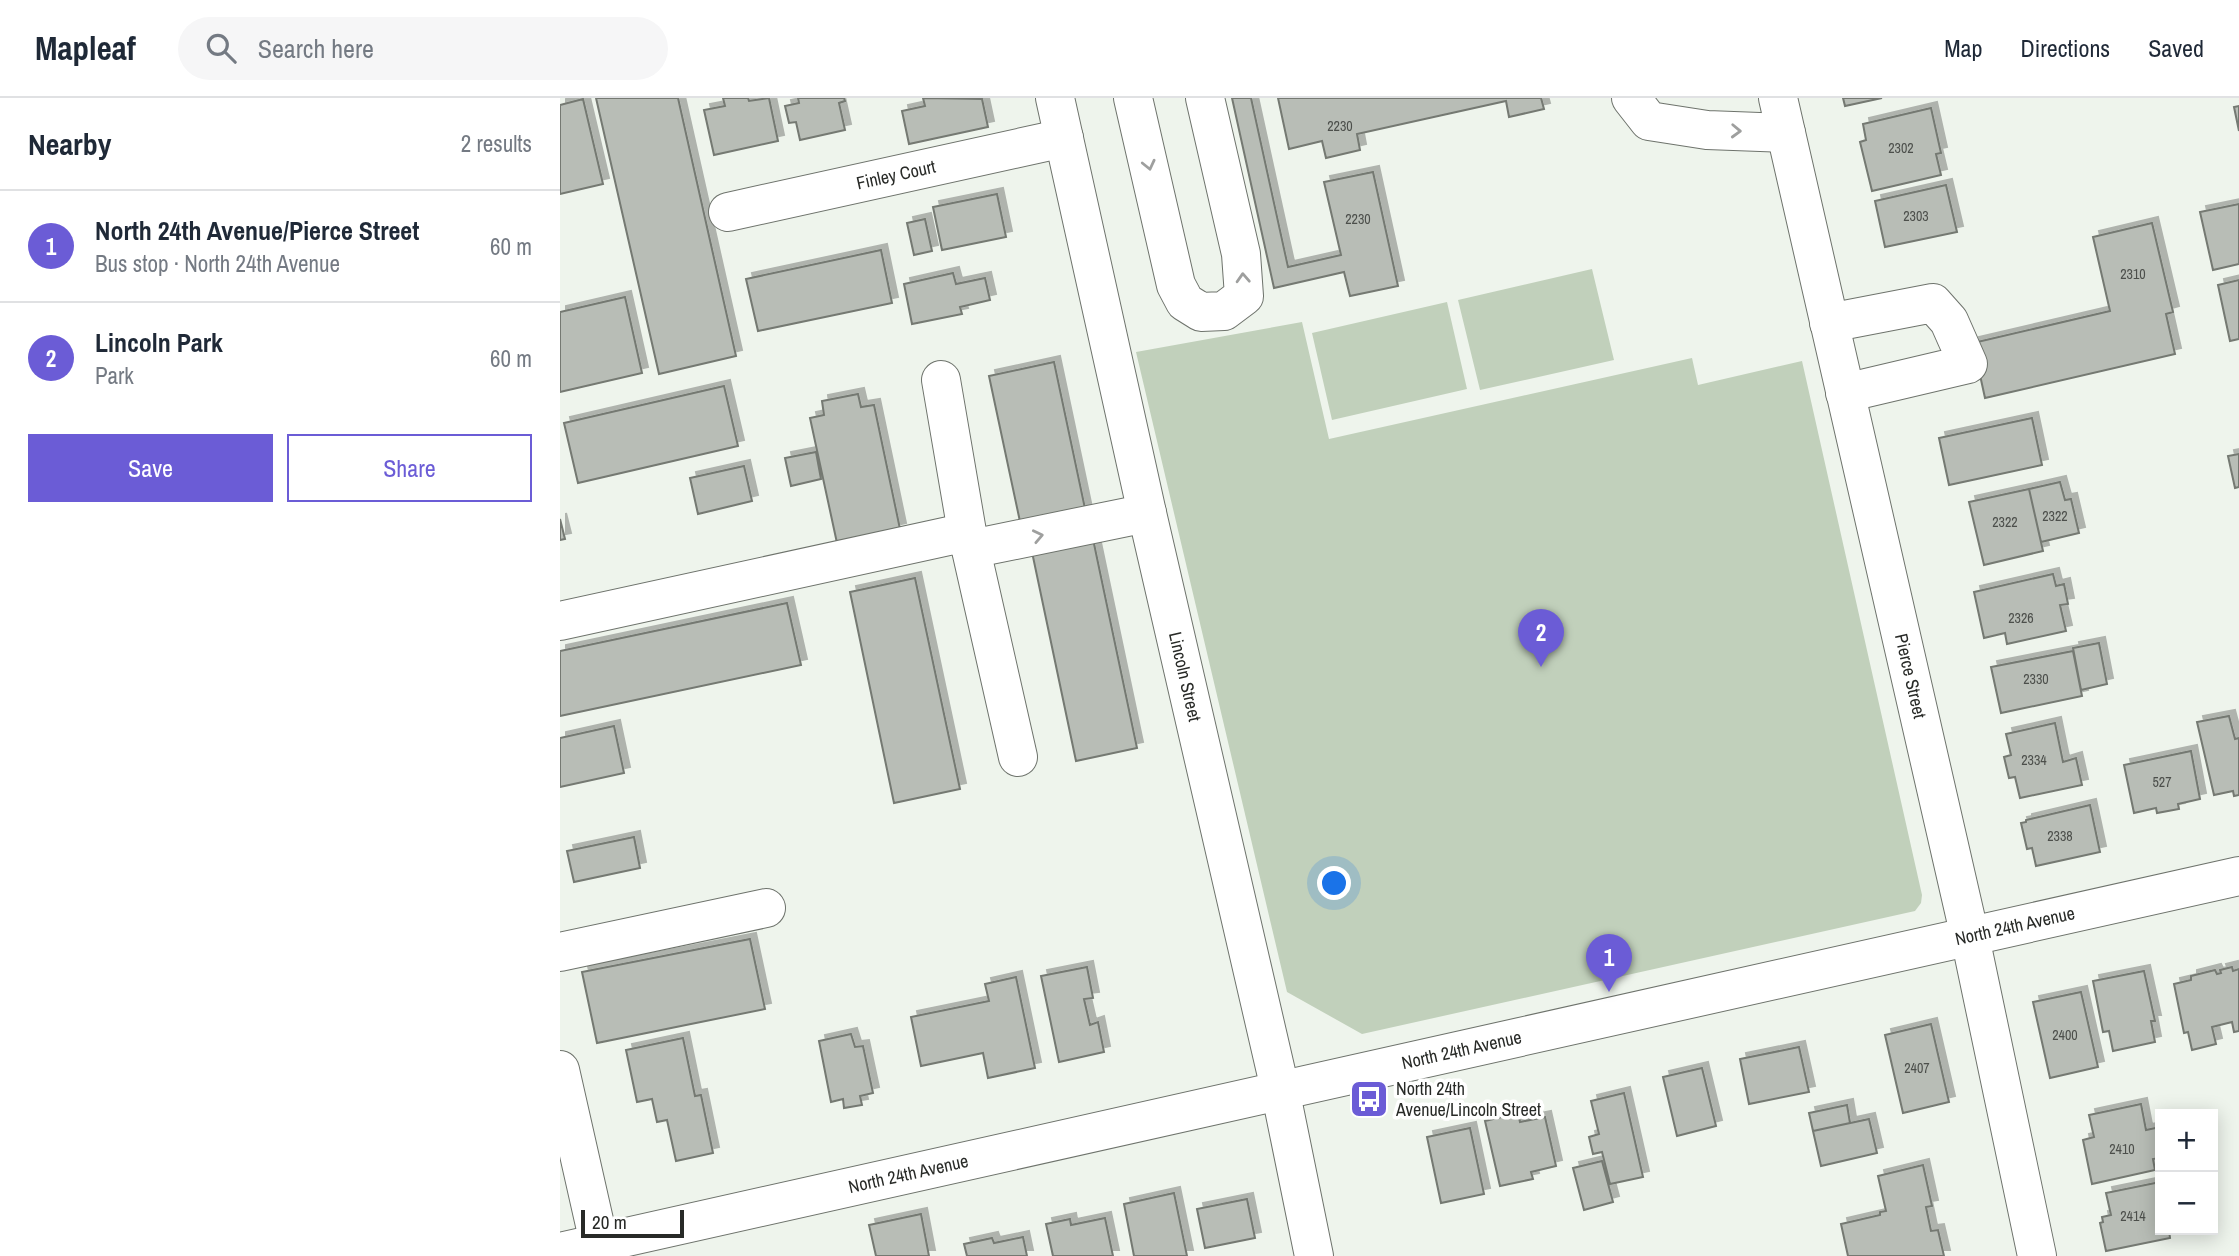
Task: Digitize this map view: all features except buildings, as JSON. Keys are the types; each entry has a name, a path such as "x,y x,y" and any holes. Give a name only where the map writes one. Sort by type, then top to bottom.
{"street":[{"name":"Lincoln Street","path":"1055,98 1147,513 1280,1089 1314,1256"},
{"path":"1133,98 1176,285 1185,302 1201,312 1224,311 1244,296 1241,254 1205,98"},
{"path":"1631,98 1649,121 1696,113 1782,116"},
{"name":"Pierce Street","path":"1782,116 1970,937 2037,1256"},
{"name":"Finley Court","path":"728,212 1064,138"},
{"path":"1829,323 1933,303 1948,321 1968,364 1845,393"},
{"path":"941,380 969,541 1018,757"},
{"path":"560,621 969,541 1147,513"},
{"name":"North 24th Avenue","path":"560,1252 679,1241 1280,1089 2239,876"},
{"path":"560,952 766,908"},
{"path":"560,1070 600,1250"}],"green space":[{"path":"1592,269 1614,360 1480,390 1458,300"},
{"path":"1447,302 1467,389 1332,420 1312,333"},
{"path":"1302,322 1329,439 1692,358 1698,385 1802,361 1922,895 1921,903 1915,911 1362,1034 1287,992 1136,352"}],"place":[{"name":"Lincoln Park","path":"1541,667"},
{"name":"North 24th Avenue/Pierce Street","path":"1609,992"},
{"name":"North 24th Avenue/Lincoln Street","path":"1369,1099"}]}
